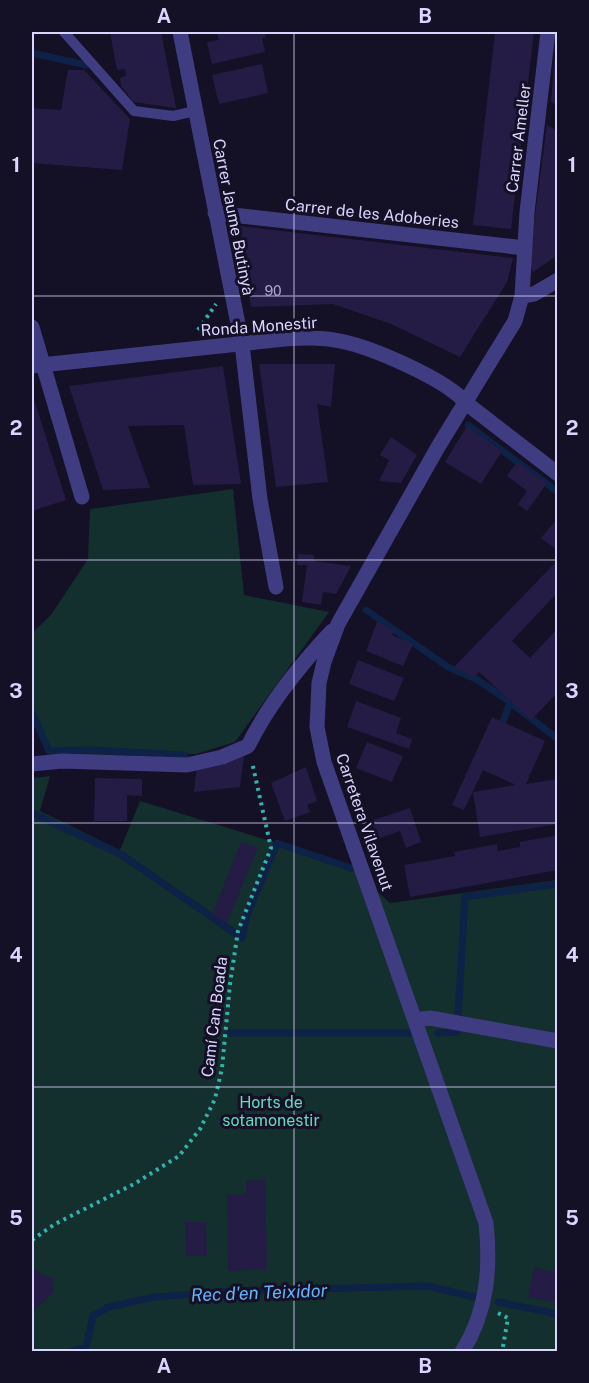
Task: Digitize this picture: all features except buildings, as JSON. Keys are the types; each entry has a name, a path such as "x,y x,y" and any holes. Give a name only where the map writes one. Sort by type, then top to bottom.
{"street":[{"name":"Carrer Jaume Butinyà","path":"180,32 242,344 260,500 276,587"},
{"name":"Carrer Ameller","path":"522,296 548,32"},
{"name":"Carrer de les Adoberies","path":"215,213 525,249"},
{"path":"522,296 534,294 558,280"},
{"name":"Carretera Vilavenut","path":"462,1352 483,1307 489,1260 486,1223 339,809 317,727 319,683 338,624 515,321 522,296"},
{"path":"32,327 37,365 82,497"},
{"name":"Ronda Monestir","path":"37,365 313,337 341,341 395,360 457,392 466,403 558,474"},
{"path":"32,764 62,761 188,765 222,757 248,746 255,731 314,650 338,624"},
{"path":"415,1020 430,1018 558,1041"}],"lane":[{"path":"64,32 134,111 173,116 195,111"}],"path":[{"name":"Camí Can Boada","path":"32,1240 55,1224 134,1184 179,1156 201,1129 215,1099 222,1068 238,931 271,848 248,746"},
{"path":"492,1311 508,1318 502,1352"}],"green space":[{"path":"233,489 244,595 329,612 235,742 196,754 53,755 32,710 32,633 51,615 88,559 90,509"},
{"name":"Horts de sotamonestir","path":"50,776 40,811 120,850 140,801 274,842 353,870 390,903 557,880 557,1351 32,1352 32,778"}],"waterway":[{"path":"32,53 86,65"},
{"path":"468,425 558,492"},
{"path":"366,610 448,667 476,679 503,697 558,739"},
{"path":"500,729 510,703"},
{"path":"32,713 49,751 94,750 185,755"},
{"path":"32,813 122,855 242,938 246,918 277,843 351,868"},
{"path":"458,1017 465,897 558,884"},
{"path":"438,1033 457,1032"},
{"path":"230,1033 414,1033"},
{"name":"Rec d'en Teixidor","path":"70,1352 86,1347 93,1316 108,1307 155,1297 231,1291 427,1286 475,1297"},
{"name":"Rec d'en Teixidor","path":"498,1302 558,1314"}]}
